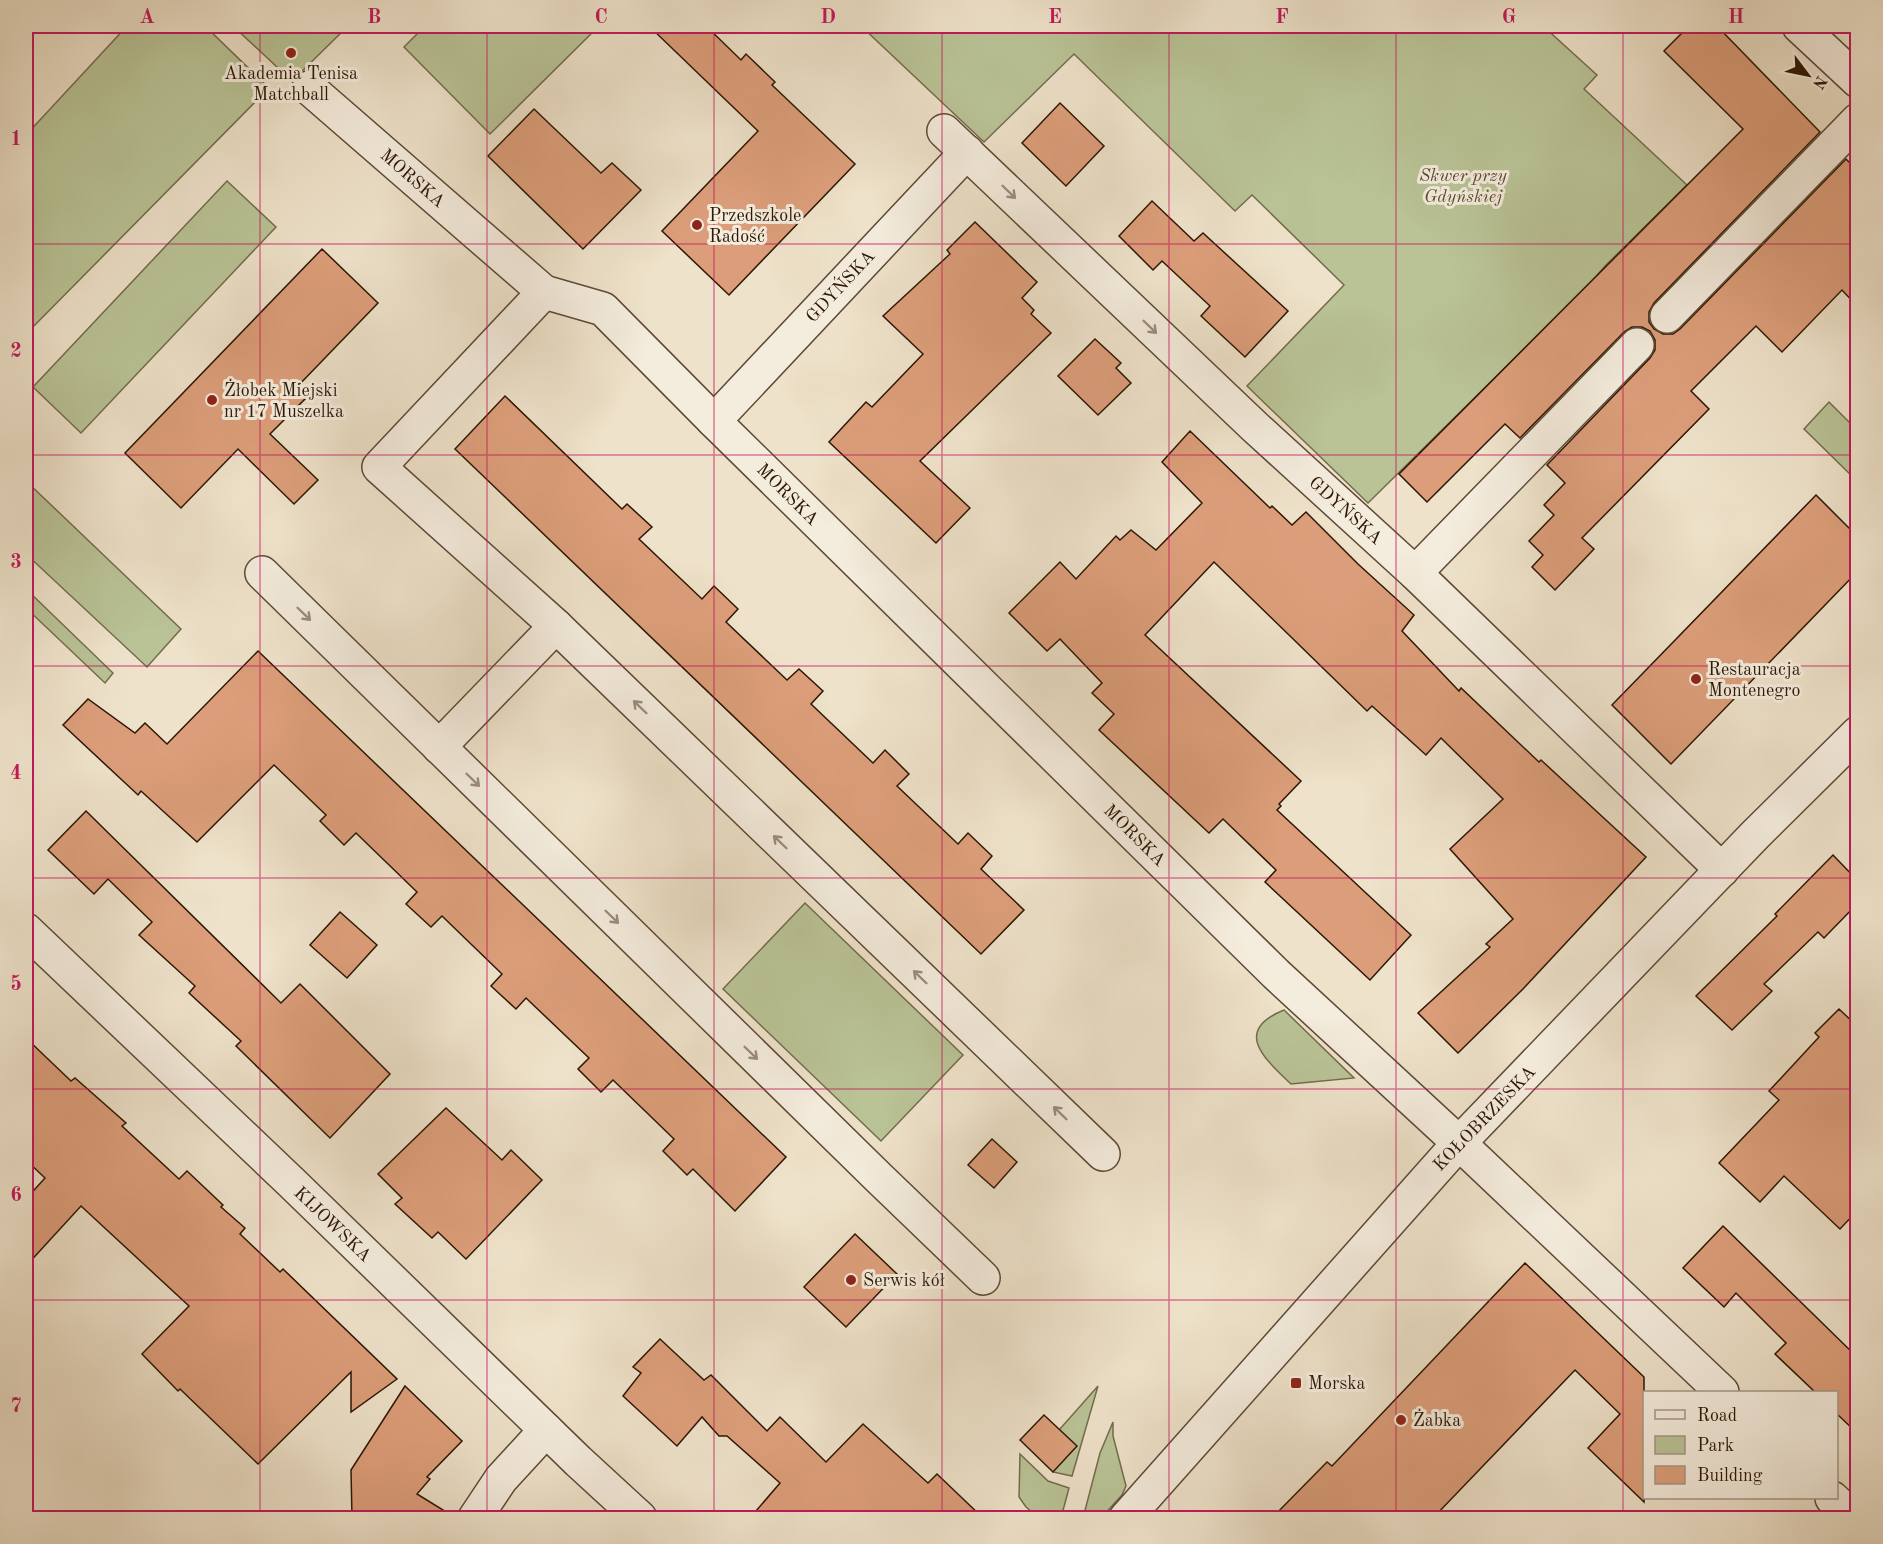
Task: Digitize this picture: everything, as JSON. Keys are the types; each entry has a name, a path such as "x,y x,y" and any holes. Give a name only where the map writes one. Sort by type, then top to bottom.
{"street":[{"path":"1800,26 1857,81"},
{"name":"MORSKA","path":"309,88 544,292 603,309 1276,974 1459,1143 1721,1391"},
{"path":"1667,316 1857,120"},
{"name":"GDYŃSKA","path":"714,421 955,141 1255,427 1415,573 1722,870"},
{"path":"544,292 379,467 556,626 1103,1154"},
{"path":"1415,573 1637,345"},
{"path":"262,573 983,1278"},
{"path":"439,747 556,626"},
{"name":"KOŁOBRZESKA","path":"1126,1518 1459,1143 1857,733"},
{"name":"KIJOWSKA","path":"26,930 640,1518"},
{"path":"475,1518 501,1479 546,1430"},
{"path":"1834,1499 1854,1518"}],"green space":[{"path":"127,26 205,26 269,88 26,334 26,135"},
{"name":"Akademia Tenisa Matchball","path":"233,26 348,26 292,81"},
{"path":"425,26 599,26 490,134 404,47"},
{"name":"Skwer przy Gdyńskiej","path":"861,26 1543,26 1597,75 1584,89 1687,185 1368,503 1247,386 1344,285 1252,195 1235,211 1074,54 984,142"},
{"path":"227,181 276,227 81,433 33,387"},
{"path":"1829,402 1857,430 1857,481 1804,429"},
{"path":"26,481 181,629 147,667 26,554"},
{"path":"26,589 113,673 105,683 26,608"},
{"path":"805,903 963,1055 881,1141 723,989"},
{"path":"1284,1010 1354,1078 1291,1084 1281,1075 1264,1055 1258,1045 1257,1036 1260,1027 1268,1018"},
{"path":"1098,1386 1072,1476 1053,1472 1059,1430"},
{"path":"1113,1422 1113,1436 1126,1486 1122,1495 1101,1518 1083,1518 1100,1453"},
{"path":"1020,1454 1048,1481 1069,1488 1061,1518 1039,1518 1026,1507 1019,1497"}],"building":[{"path":"649,26 706,26 741,60 746,54 775,82 772,85 855,164 729,295 662,231 758,131"},
{"path":"1689,26 1717,26 1820,132 1654,303 1649,312 1649,322 1654,329 1663,334 1673,334 1680,329 1846,159 1857,170 1857,306 1842,290 1782,352 1756,326 1691,391 1709,409 1582,538 1594,549 1555,590 1532,567 1543,555 1529,541 1554,515 1544,505 1565,483 1547,465 1650,358 1655,350 1655,340 1650,331 1642,327 1632,327 1624,332 1520,438 1505,424 1427,502 1399,474 1743,129 1664,51"},
{"path":"1060,103 1104,146 1066,186 1022,143"},
{"path":"534,109 601,173 612,163 641,190 583,249 488,156"},
{"path":"1152,201 1194,241 1203,233 1288,311 1245,357 1201,316 1210,306 1162,261 1153,270 1119,236"},
{"path":"975,222 1037,282 1022,298 1034,310 1031,314 1051,333 920,461 970,508 936,543 829,442 866,402 872,407 923,354 883,316 950,254 947,250"},
{"path":"322,249 378,303 297,387 308,396 270,434 318,480 294,504 238,449 181,508 125,453"},
{"path":"1095,339 1121,363 1116,368 1131,383 1098,415 1058,376"},
{"path":"505,396 622,509 627,504 652,527 639,539 702,599 714,586 738,609 726,622 787,680 799,669 823,691 811,704 873,763 885,750 909,774 897,786 958,844 968,833 992,856 981,869 1024,910 981,954 455,449"},
{"path":"1190,431 1270,508 1272,506 1292,525 1306,512 1414,615 1402,631 1459,691 1461,688 1539,762 1541,760 1646,857 1523,989 1458,1053 1418,1013 1490,947 1486,944 1513,919 1450,849 1503,799 1441,738 1426,755 1372,706 1367,711 1214,562 1145,635 1301,781 1279,804 1281,806 1277,810 1411,935 1370,980 1265,882 1276,870 1223,819 1209,833 1099,730 1114,714 1092,693 1102,683 1060,639 1047,651 1009,613 1060,562 1076,579 1116,536 1120,540 1131,530 1156,550 1202,503 1162,462"},
{"path":"1816,495 1857,536 1857,572 1671,764 1612,705"},
{"path":"258,651 786,1157 735,1211 693,1169 687,1175 663,1151 674,1139 613,1080 601,1092 578,1069 589,1058 526,998 516,1009 491,986 502,974 442,916 431,927 406,904 417,892 356,833 344,845 320,821 326,815 274,765 197,842 141,791 138,795 63,725 88,699 135,733 145,723 167,744"},
{"path":"86,811 281,1003 300,984 390,1074 330,1138 236,1046 241,1041 189,993 195,986 139,935 152,922 108,879 94,894 48,850"},
{"path":"1833,855 1857,880 1857,904 1824,938 1818,932 1764,984 1772,991 1732,1030 1696,996 1777,916 1775,914"},
{"path":"340,912 377,945 347,978 310,945"},
{"path":"1839,1009 1857,1026 1857,1211 1840,1229 1784,1176 1760,1202 1719,1163 1779,1100 1769,1091 1819,1037 1815,1033"},
{"path":"26,1038 71,1081 75,1078 126,1123 122,1126 179,1179 187,1171 223,1205 221,1207 245,1228 240,1234 280,1272 283,1269 397,1379 351,1412 351,1372 258,1464 180,1389 178,1391 142,1354 189,1306 81,1206 26,1266 26,1199 45,1178 26,1160"},
{"path":"446,1108 502,1160 511,1150 542,1180 466,1259 438,1232 432,1238 395,1204 402,1198 378,1174"},
{"path":"992,1139 1017,1162 994,1188 968,1165"},
{"path":"1723,1226 1857,1357 1857,1433 1838,1415 1838,1391 1814,1391 1775,1354 1786,1343 1736,1293 1724,1307 1683,1268"},
{"name":"Serwis kół","path":"855,1234 897,1274 846,1327 804,1287"},
{"path":"1525,1263 1644,1377 1644,1502 1588,1448 1620,1414 1575,1370 1433,1518 1272,1518 1327,1462 1332,1466"},
{"path":"660,1339 704,1380 711,1375 767,1431 780,1417 826,1462 863,1424 928,1483 937,1474 983,1518 750,1518 780,1483 727,1436 719,1436 702,1417 677,1446 623,1396 641,1373 633,1367"},
{"path":"405,1386 462,1441 427,1477 430,1479 417,1494 456,1518 352,1518 351,1470"},
{"path":"1044,1415 1077,1446 1053,1472 1020,1440"}],"place":[{"name":"Akademia Tenisa Matchball","path":"291,53"},
{"name":"Przedszkole Radość","path":"697,225"},
{"name":"Żłobek Miejski nr 17 Muszelka","path":"212,400"},
{"name":"Restauracja Montenegro","path":"1696,679"},
{"name":"Serwis kół","path":"851,1280"},
{"name":"Morska","path":"1296,1383"},
{"name":"Żabka","path":"1401,1420"}]}
